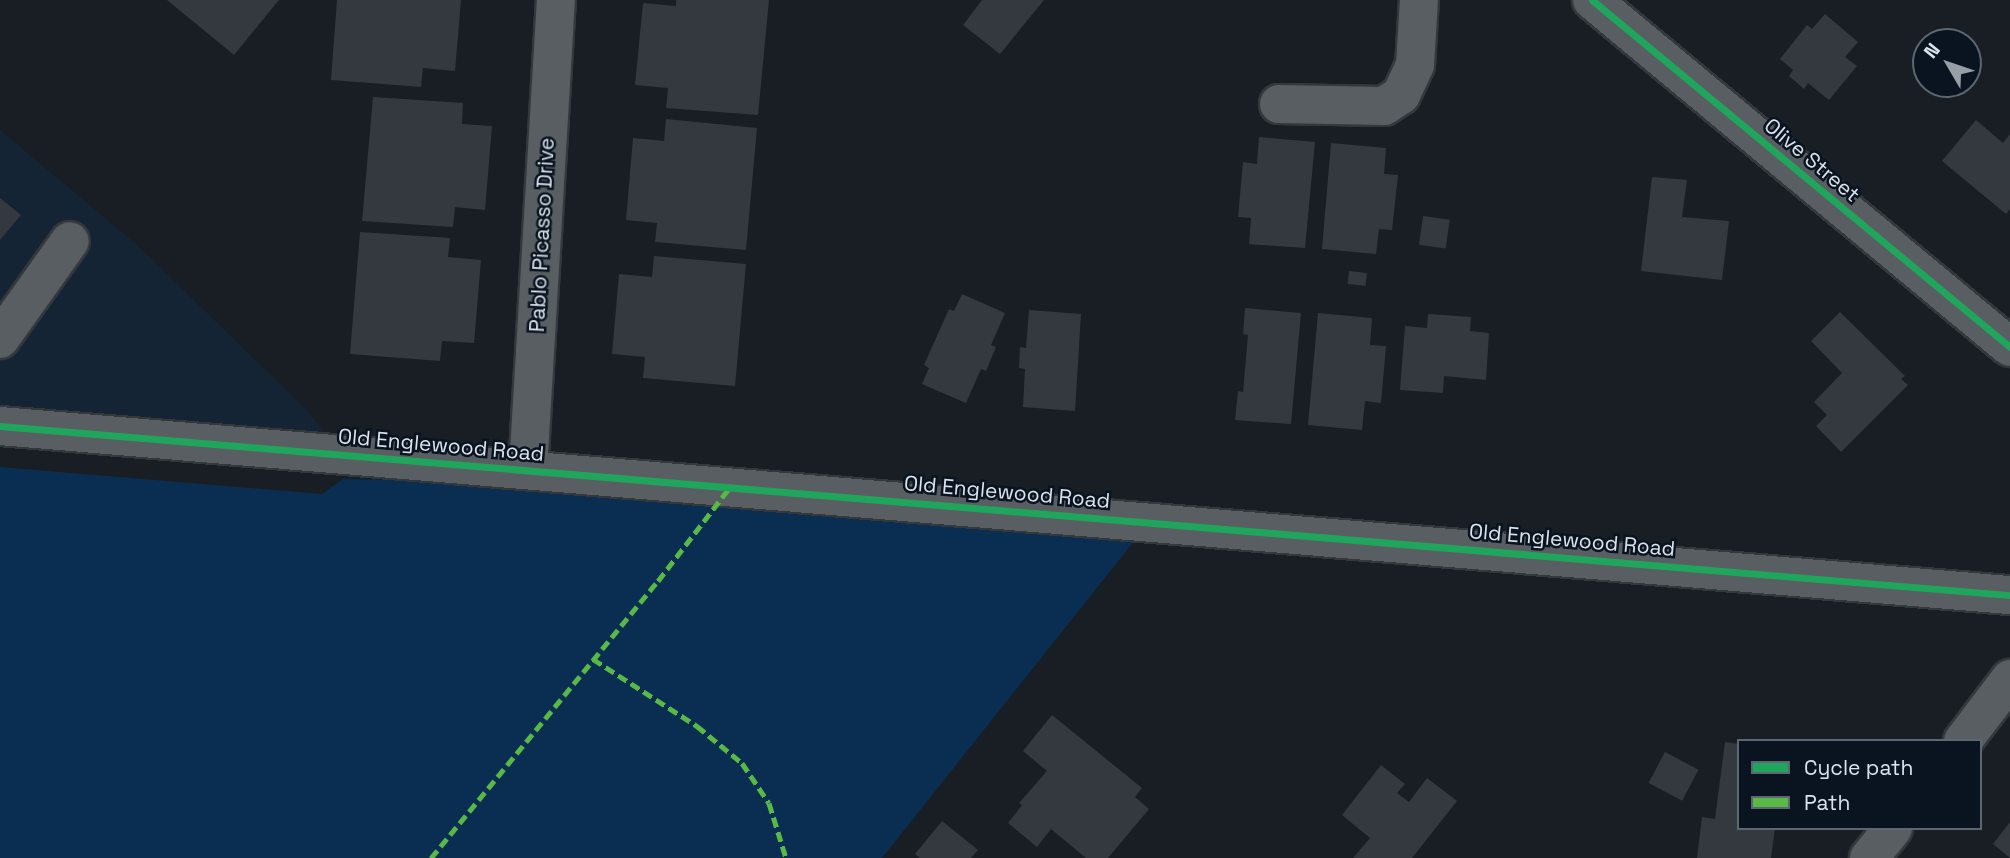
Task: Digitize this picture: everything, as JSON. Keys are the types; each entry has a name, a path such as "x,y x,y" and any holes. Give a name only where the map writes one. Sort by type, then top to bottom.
{"street":[{"name":"Pablo Picasso Drive","path":"528,470 556,0"},
{"path":"1279,104 1384,106 1401,95 1415,65 1419,0"},
{"name":"Olive Street","path":"1592,0 2010,347"},
{"path":"0,339 70,241"},
{"name":"Old Englewood Road","path":"0,426 2010,595"},
{"path":"1965,739 2010,679"},
{"path":"1869,858 1891,830"}],"shaded area":[{"path":"0,130 136,244 306,409 325,433 0,407"},
{"path":"0,467 322,494 343,479 414,480 1135,540 882,858 0,858"}],"building":[{"path":"167,0 279,0 234,55"},
{"path":"337,0 461,0 455,71 423,68 421,87 331,80"},
{"path":"676,0 769,0 758,115 666,108 668,88 635,85 643,3 676,6"},
{"path":"982,0 1044,0 1000,54 963,25"},
{"path":"1825,14 1858,42 1845,57 1857,66 1829,100 1808,83 1804,89 1789,76 1793,70 1780,59 1807,25 1812,29"},
{"path":"373,97 463,103 462,124 492,126 485,210 455,207 453,227 362,221"},
{"path":"666,119 757,128 746,250 655,242 657,223 626,220 633,138 664,141"},
{"path":"1976,120 2003,143 2010,134 2010,209 2006,214 1942,161"},
{"path":"1259,137 1315,142 1305,248 1249,244 1251,218 1238,217 1243,162 1257,164"},
{"path":"1331,143 1386,148 1384,174 1398,175 1392,230 1379,229 1376,254 1322,249"},
{"path":"1652,177 1687,180 1682,217 1729,221 1722,280 1641,271"},
{"path":"0,198 21,215 0,240"},
{"path":"1423,216 1450,220 1446,248 1419,245"},
{"path":"360,232 450,238 448,257 481,260 474,343 442,341 440,361 350,354"},
{"path":"654,256 746,264 735,386 643,378 645,357 612,354 619,274 652,277"},
{"path":"1349,271 1367,273 1366,286 1348,284"},
{"path":"962,294 1005,313 991,345 996,347 986,371 981,369 966,403 922,384 929,368 924,365 949,309 954,311"},
{"path":"1245,308 1301,313 1291,424 1235,420 1238,391 1243,392 1248,335 1243,334"},
{"path":"1029,310 1081,314 1075,411 1023,407 1025,369 1019,368 1020,347 1026,348"},
{"path":"1840,312 1905,376 1901,379 1908,385 1841,452 1816,426 1827,415 1814,402 1842,373 1811,341"},
{"path":"1318,313 1372,318 1370,345 1386,346 1381,403 1365,401 1362,430 1308,425"},
{"path":"1428,314 1471,317 1470,331 1489,333 1486,380 1444,376 1443,393 1400,390 1405,326 1427,328"},
{"path":"1052,715 1142,788 1135,797 1149,809 1108,858 1086,858 1051,829 1037,847 1008,823 1022,805 1019,803 1047,771 1023,751"},
{"path":"1725,742 1737,744 1737,830 1775,830 1771,858 1697,858 1702,817 1715,819"},
{"path":"1665,752 1699,770 1682,801 1649,783"},
{"path":"1381,765 1405,784 1397,793 1409,802 1427,778 1457,801 1412,858 1353,858 1370,838 1342,815"},
{"path":"942,821 978,850 971,858 920,858 915,854"},
{"path":"2010,822 2010,858 1993,844"}],"marked path":[{"path":"431,858 658,581 731,486"},
{"path":"593,659 697,726 742,763 769,803 786,858"}],"cycle path":[{"path":"1592,0 2010,347"},
{"path":"0,426 2010,595"}]}
